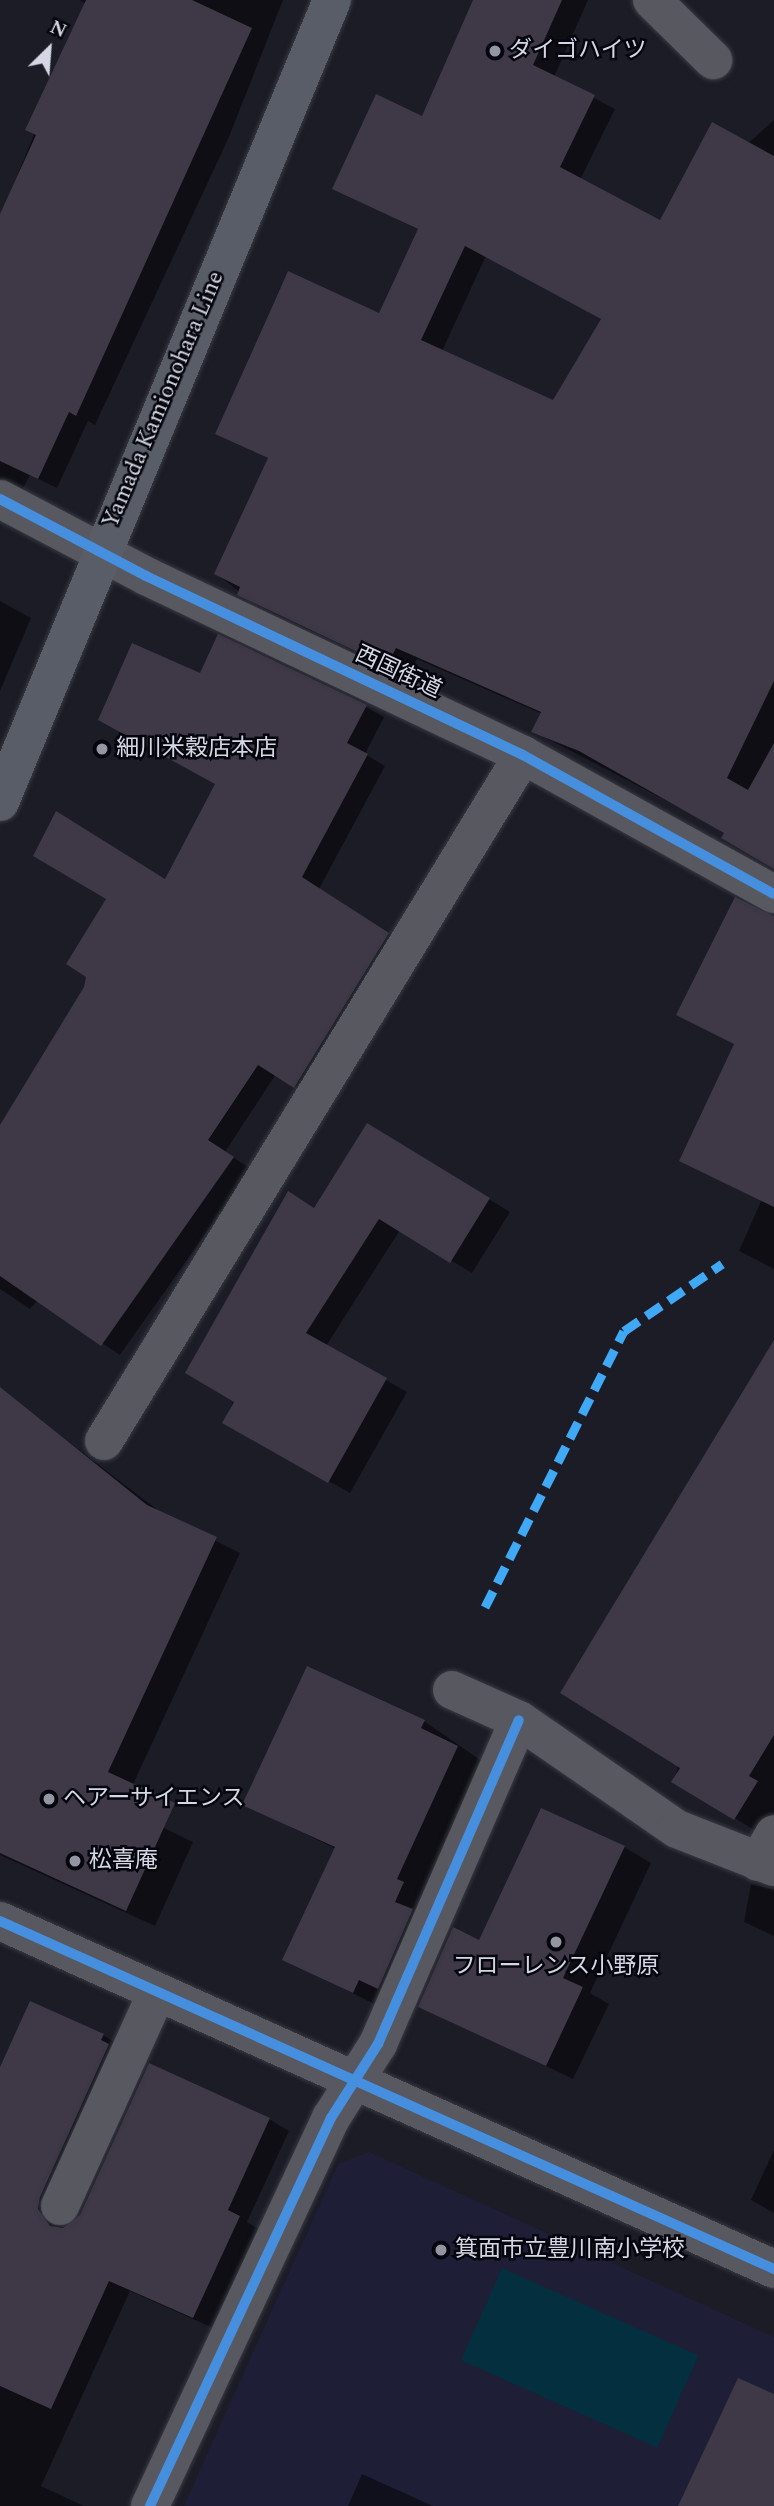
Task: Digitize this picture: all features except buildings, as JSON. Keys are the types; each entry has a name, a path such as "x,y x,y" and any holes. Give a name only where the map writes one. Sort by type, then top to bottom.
{"main road":[{"name":"Yamada Kamionohara Line","path":"0,802 100,551 332,0"}],"street":[{"path":"652,0 713,60"},
{"name":"西国街道","path":"0,499 100,551 523,755 774,894"},
{"path":"104,1441 523,755"},
{"path":"452,1690 519,1720 677,1829 769,1854"},
{"path":"150,2506 331,2118 378,2044 519,1720"},
{"path":"0,1921 774,2269"},
{"path":"60,2206 157,1992"}],"shaded area":[{"name":"箕面市立豊川南小学校","path":"369,2152 774,2337 774,2506 184,2506 338,2164"},
{"path":"502,2268 698,2355 657,2448 461,2360"}],"marked path":[{"path":"485,1607 624,1331 722,1264"}],"cycle path":[{"path":"0,499 146,576 523,755 774,894"},
{"path":"150,2506 331,2118 378,2044 519,1720"},
{"path":"0,1921 774,2269"}],"place":[{"name":"ダイゴハイツ","path":"495,51"},
{"name":"細川米穀店本店","path":"102,749"},
{"name":"ヘアーサイエンス","path":"49,1799"},
{"name":"松喜庵","path":"75,1861"},
{"name":"フローレンス小野原","path":"556,1942"},
{"name":"箕面市立豊川南小学校","path":"441,2250"}]}
